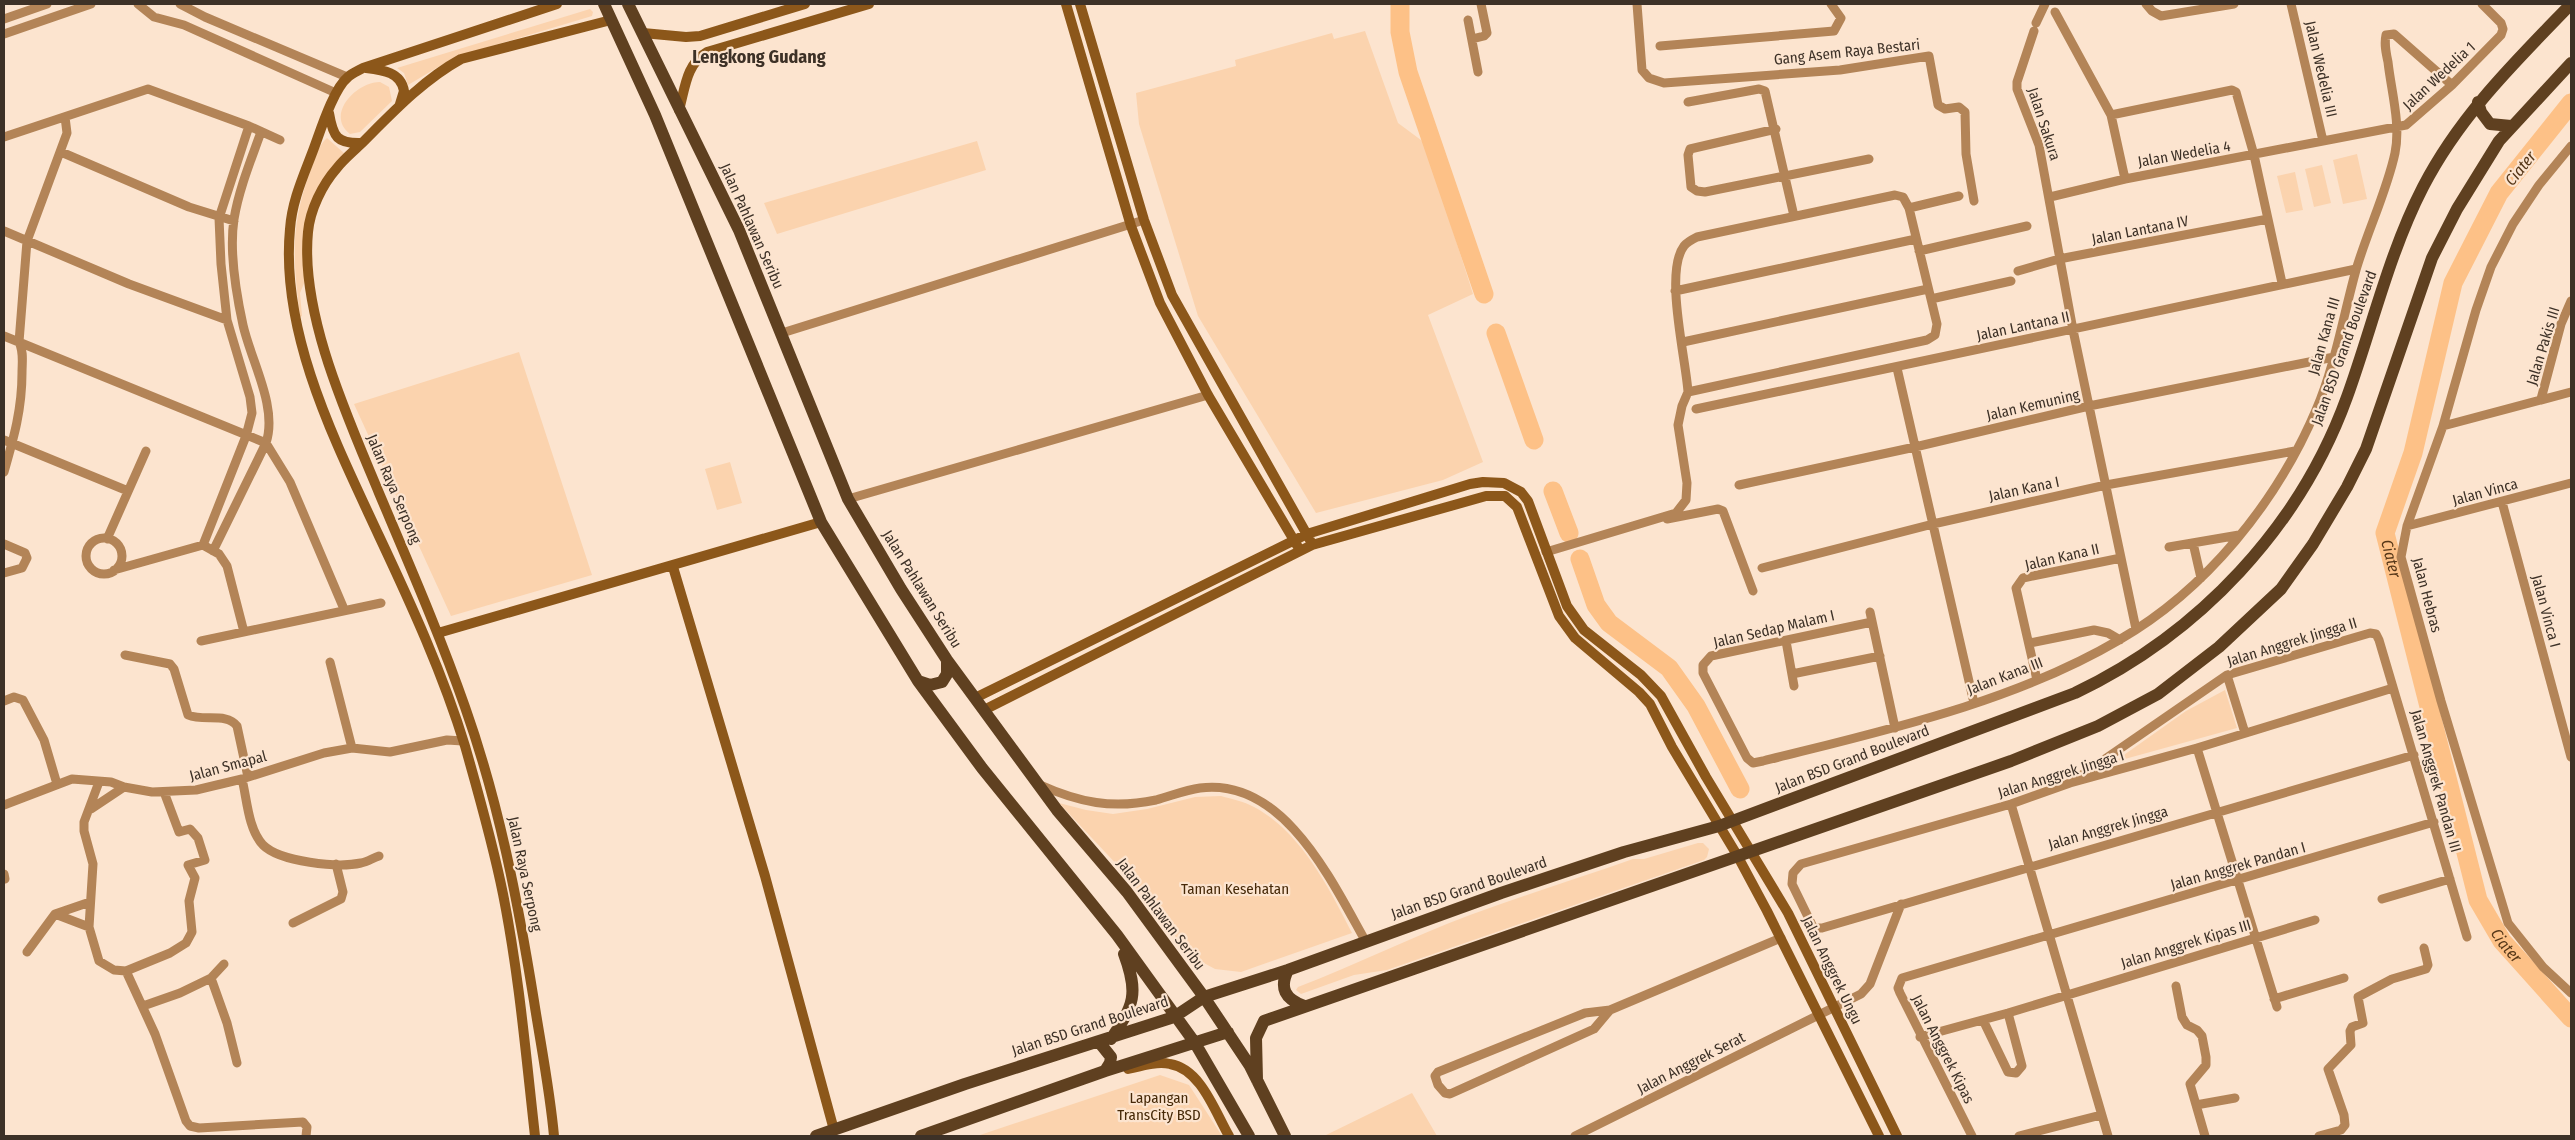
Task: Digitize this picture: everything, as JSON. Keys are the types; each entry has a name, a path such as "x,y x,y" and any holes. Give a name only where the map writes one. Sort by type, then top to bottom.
{"main road":[{"path":"604,4 655,115 821,522 918,681 982,768 1117,935 1174,1017 1195,1043 1249,1136"},
{"name":"Jalan Pahlawan Seribu","path":"628,4 739,230 848,499 947,660 1069,825 1127,892 1204,997 1257,1080 1285,1136"},
{"name":"Jalan BSD Grand Boulevard","path":"816,1136 965,1084 1174,1017 1204,997 1288,970 1501,893 1624,852 1733,821 2075,693 2106,678 2139,658 2182,627 2252,561 2286,516 2317,466 2346,399 2398,246 2423,187 2450,140 2478,102 2571,4"},
{"path":"1257,1080 1256,1038 1264,1021 2011,761 2098,726 2158,694 2191,671 2281,589 2313,544 2348,488 2366,449 2432,258 2456,209 2483,164 2512,126 2571,63"},
{"path":"2478,102 2481,112 2490,124 2512,126"},
{"path":"918,681 930,685 942,682 947,674 947,660"},
{"path":"1100,1073 1110,1064 1111,1056 1105,1040 1128,1014 1134,999 1132,974 1117,935"},
{"path":"1288,970 1284,978 1286,994 1293,1002 1304,1006"},
{"path":"921,1136 1100,1073 1228,1032"}],"street":[{"path":"4,19 47,4"},
{"path":"4,34 91,4"},
{"path":"138,4 154,17 187,26 336,93"},
{"path":"180,4 204,17 347,77"},
{"name":"Jalan Raya Serpong","path":"535,1136 503,896 463,741 415,615 328,422 312,378 298,323 289,274 292,214 296,194 336,93 347,77 363,68 557,4"},
{"path":"643,33 670,36 700,36 805,4"},
{"path":"680,110 690,70 699,56 869,4"},
{"path":"1066,4 1132,226 1160,303 1208,395 1301,552"},
{"path":"1080,4 1144,220 1172,295 1312,545"},
{"path":"1472,40 1487,33 1481,4"},
{"name":"Gang Asem Raya Bestari","path":"1637,4 1642,70 1649,78 1664,83 1840,70 1929,56 1938,105 1945,109 1960,107 1965,112 1966,154 1974,200"},
{"path":"1660,46 1834,31 1841,18 1831,4"},
{"name":"Jalan Sakura","path":"2045,4 2016,82 2039,145 2073,330 2136,629"},
{"path":"2146,4 2152,11 2161,16 2234,4"},
{"name":"Jalan Wedelia III","path":"2291,4 2323,141"},
{"name":"Jalan Wedelia 1","path":"2323,141 2396,128 2416,119 2491,46 2503,29 2501,23 2482,4"},
{"path":"2055,12 2111,115 2125,179"},
{"name":"Jalan Raya Serpong","path":"554,1136 516,892 494,798 466,710 438,633 340,399 317,317 308,264 311,216 324,186 337,168 400,104 461,59 611,20"},
{"path":"1468,20 1478,72"},
{"name":"Jalan Kana III","path":"1895,728 1974,703 2037,680 2120,640 2188,590 2239,535 2283,474 2316,410 2334,357 2356,269 2395,152 2396,128 2386,35 2394,34 2452,85"},
{"path":"700,36 707,52"},
{"path":"297,76 305,60"},
{"path":"363,68 386,71 399,78 404,91 400,104"},
{"path":"4,137 148,89 249,126 280,140"},
{"path":"1688,102 1759,89 1765,91 1776,129 1794,216"},
{"path":"2111,115 2232,90 2238,96 2254,156 2282,283"},
{"path":"329,113 337,138 344,142 362,143"},
{"path":"4,472 8,442 18,424 22,398 23,353 19,342 27,241 67,133 66,117"},
{"path":"203,546 246,436 252,408 227,320 221,264 219,218 249,126"},
{"path":"1776,129 1690,149 1688,155 1692,187 1697,191 1705,192 1869,159"},
{"path":"214,551 266,443 271,426 243,326 234,258 234,221 243,185 261,132"},
{"name":"Jalan Wedelia 4","path":"2050,197 2125,179 2254,156 2323,141"},
{"name":"Jalan Hebras","path":"2571,146 2539,185 2513,224 2491,267 2476,310 2443,426 2422,478 2406,526 2401,557 2499,899 2508,924 2521,942 2571,993"},
{"path":"61,152 189,207 219,218 234,221"},
{"path":"1546,552 1676,513 1686,500 1687,483 1678,425 1682,406 1688,392 1675,291 1676,262 1684,246 1697,237 1895,195 1903,197 1909,208 1937,324 1935,335 1927,340 1688,392"},
{"path":"1909,208 1959,196"},
{"name":"Jalan Lantana IV","path":"2018,271 2059,259 2268,219"},
{"path":"782,333 1132,226 1144,220"},
{"path":"1919,251 2027,226"},
{"path":"4,231 129,284 227,320"},
{"path":"1675,291 1916,239"},
{"name":"Jalan Lantana II","path":"1696,409 1897,368 2282,283 2356,269"},
{"path":"1931,299 2011,281"},
{"path":"1683,342 1928,289"},
{"name":"Jalan Pakis III","path":"2541,400 2561,324 2571,301"},
{"path":"298,323 317,317"},
{"path":"4,336 266,443 290,482 344,609"},
{"name":"Jalan Kemuning","path":"1739,485 1915,447 2089,406 2334,357"},
{"path":"1897,368 1974,703"},
{"path":"2443,426 2571,392"},
{"path":"848,499 1208,395"},
{"path":"8,442 128,491"},
{"name":"Jalan Kana I","path":"1762,568 1932,524 2106,485 2295,451"},
{"path":"107,539 146,452"},
{"name":"Jalan Anggrek Ungu","path":"975,698 1307,534 1470,484 1495,481 1512,485 1528,501 1567,606 1584,630 1641,675 1661,696 1788,913 1897,1136"},
{"name":"Jalan Vinca","path":"2406,526 2571,483"},
{"path":"984,710 1312,545 1486,496 1505,496 1517,507 1543,577 1559,616 1567,629 1599,660 1640,692 1650,704 1672,747 1737,855 1781,938 1879,1136"},
{"path":"367,509 383,502"},
{"name":"Jalan Vinca I","path":"2502,502 2571,757"},
{"path":"1657,520 1680,519 1718,509 1723,511 1753,591"},
{"path":"438,633 673,567 821,522"},
{"path":"2169,547 2239,535"},
{"path":"114,570 121,561 120,549 117,544 100,538 90,545 86,557 91,568 96,572 108,573 203,546 214,551 222,557 230,573 244,632"},
{"path":"2193,543 2201,578"},
{"path":"4,544 27,555 22,568 4,573"},
{"name":"Jalan Kana II","path":"2037,680 2016,588 2024,578 2121,558"},
{"path":"673,567 765,876 834,1130"},
{"path":"1543,577 1554,573"},
{"path":"201,641 344,609 381,603"},
{"path":"1870,612 1895,728"},
{"name":"Jalan Sedap Malam I","path":"1872,622 1711,656 1704,665 1703,673 1747,758 1754,763 1895,728"},
{"path":"1126,624 1131,636"},
{"name":"Jalan Kana III","path":"2030,643 2094,630 2108,633 2120,640"},
{"name":"Jalan Anggrek Jingga II","path":"2070,783 2228,675 2370,633 2376,634"},
{"name":"Jalan Anggrek Pandan III","path":"2376,634 2394,688 2467,937"},
{"path":"1786,641 1794,686"},
{"path":"125,655 170,664 174,668 188,715 204,719 225,718 234,722 237,726 252,826 264,845 273,852 302,861 336,864 360,863 379,856"},
{"path":"1792,674 1880,656"},
{"path":"330,662 352,748"},
{"path":"2228,675 2245,733"},
{"name":"Jalan Anggrek Jingga I","path":"1812,925 1792,884 1793,873 1801,864 2011,804 2070,783 2197,748 2394,688"},
{"path":"4,701 14,697 23,700 44,740 58,784"},
{"name":"Jalan Smapal","path":"4,806 58,784 84,778 99,782 111,782 124,787 164,792 196,790 245,778 324,752 352,748 390,752 447,740 463,741"},
{"path":"2197,748 2276,1003 2344,978"},
{"name":"Jalan Anggrek Jingga","path":"1812,925 1816,928 1822,928 2028,866 2414,755"},
{"path":"99,782 91,809 84,822 93,864 89,927 99,961 114,970 126,971 170,953 190,939 192,932 189,901 195,878 188,865 205,860 198,838 190,829 179,832 164,792"},
{"path":"1038,784 1082,800 1109,805 1134,804 1201,788 1221,788 1253,797 1293,828 1324,868 1366,942"},
{"path":"91,809 124,787"},
{"path":"480,802 494,798"},
{"path":"2011,804 2108,1136"},
{"name":"Jalan Anggrek Pandan I","path":"2050,934 2434,822"},
{"path":"293,923 341,899 343,892 336,864"},
{"path":"2382,899 2450,879"},
{"path":"26,952 56,914 90,902"},
{"name":"Jalan Anggrek Serat","path":"1575,1136 1861,994 1870,984 1901,904"},
{"path":"56,914 89,927"},
{"name":"Jalan Anggrek Kipas III","path":"1920,1037 2008,1013 2315,920"},
{"name":"Jalan Anggrek Kipas","path":"1972,1136 1920,1037 1898,988 1902,978 1907,974 2050,934"},
{"path":"1610,1010 1594,1028 1450,1094 1445,1093 1438,1085 1434,1076 1438,1072 1585,1012 1610,1010 1781,938"},
{"path":"2319,1136 2342,1133 2345,1126 2344,1115 2328,1069 2351,1045 2350,1030 2352,1027 2363,1023 2358,997 2392,980 2426,969 2428,965 2424,948"},
{"path":"143,1006 180,993 211,978 224,964"},
{"path":"126,971 143,1006 186,1120 195,1132 303,1122 307,1127 306,1136"},
{"path":"211,978 227,1023 237,1063"},
{"path":"2176,986 2182,1017 2187,1025 2197,1030 2202,1036 2206,1064 2190,1084 2205,1136"},
{"path":"1983,1020 2008,1072 2016,1073 2022,1066 2008,1013"},
{"path":"1100,1073 1160,1063 1177,1066 1198,1082 1229,1136"},
{"path":"2196,1105 2235,1098"},
{"path":"2019,1136 2101,1115"}],"green space":[{"path":"590,9 593,12 592,16 455,57 408,85 404,73 397,68"},
{"path":"1365,31 1398,123 1425,143 1473,294 1428,315 1483,462 1443,480 1316,513 1198,316 1139,124 1136,93 1236,66 1235,60 1332,33 1334,39"},
{"path":"380,82 389,87 392,101 360,132 350,134 343,126 341,118 342,109 353,93 371,83"},
{"path":"327,138 345,154 316,197 305,281 300,293 302,316 300,317 295,259 296,225 299,208 311,169 319,148"},
{"path":"977,141 986,170 777,234 764,203"},
{"path":"2357,154 2367,199 2343,204 2333,160"},
{"path":"2322,165 2331,203 2314,207 2305,169"},
{"path":"2295,172 2303,210 2286,213 2277,176"},
{"path":"519,352 592,575 451,616 354,404"},
{"path":"730,462 742,503 717,510 705,469"},
{"path":"2225,690 2237,728 2114,762 2186,711"},
{"name":"Taman Kesehatan","path":"1221,796 1254,807 1270,817 1285,830 1312,862 1352,933 1241,972 1215,969 1191,956 1121,869 1059,803 1113,814 1147,809 1195,797"},
{"path":"1703,843 1709,849 1704,860 1387,970 1354,975 1301,994 1296,990 1298,987 1426,932 1511,900 1633,859 1644,859"},
{"name":"Lapangan TransCity BSD","path":"1160,1075 1189,1085 1222,1136 977,1136"},
{"path":"1412,1093 1437,1136 1324,1136"}],"waterway":[{"path":"1400,4 1400,32 1408,72 1484,294"},
{"name":"Ciater","path":"2571,103 2499,193 2453,283 2413,453 2385,533 2478,900 2502,941 2571,1018"},
{"path":"1496,333 1534,440"},
{"path":"1553,491 1569,533"},
{"path":"1580,559 1596,605 1609,623 1669,668 1696,706 1740,789"}],"district":[{"name":"Lengkong Gudang","path":"759,57"}]}
